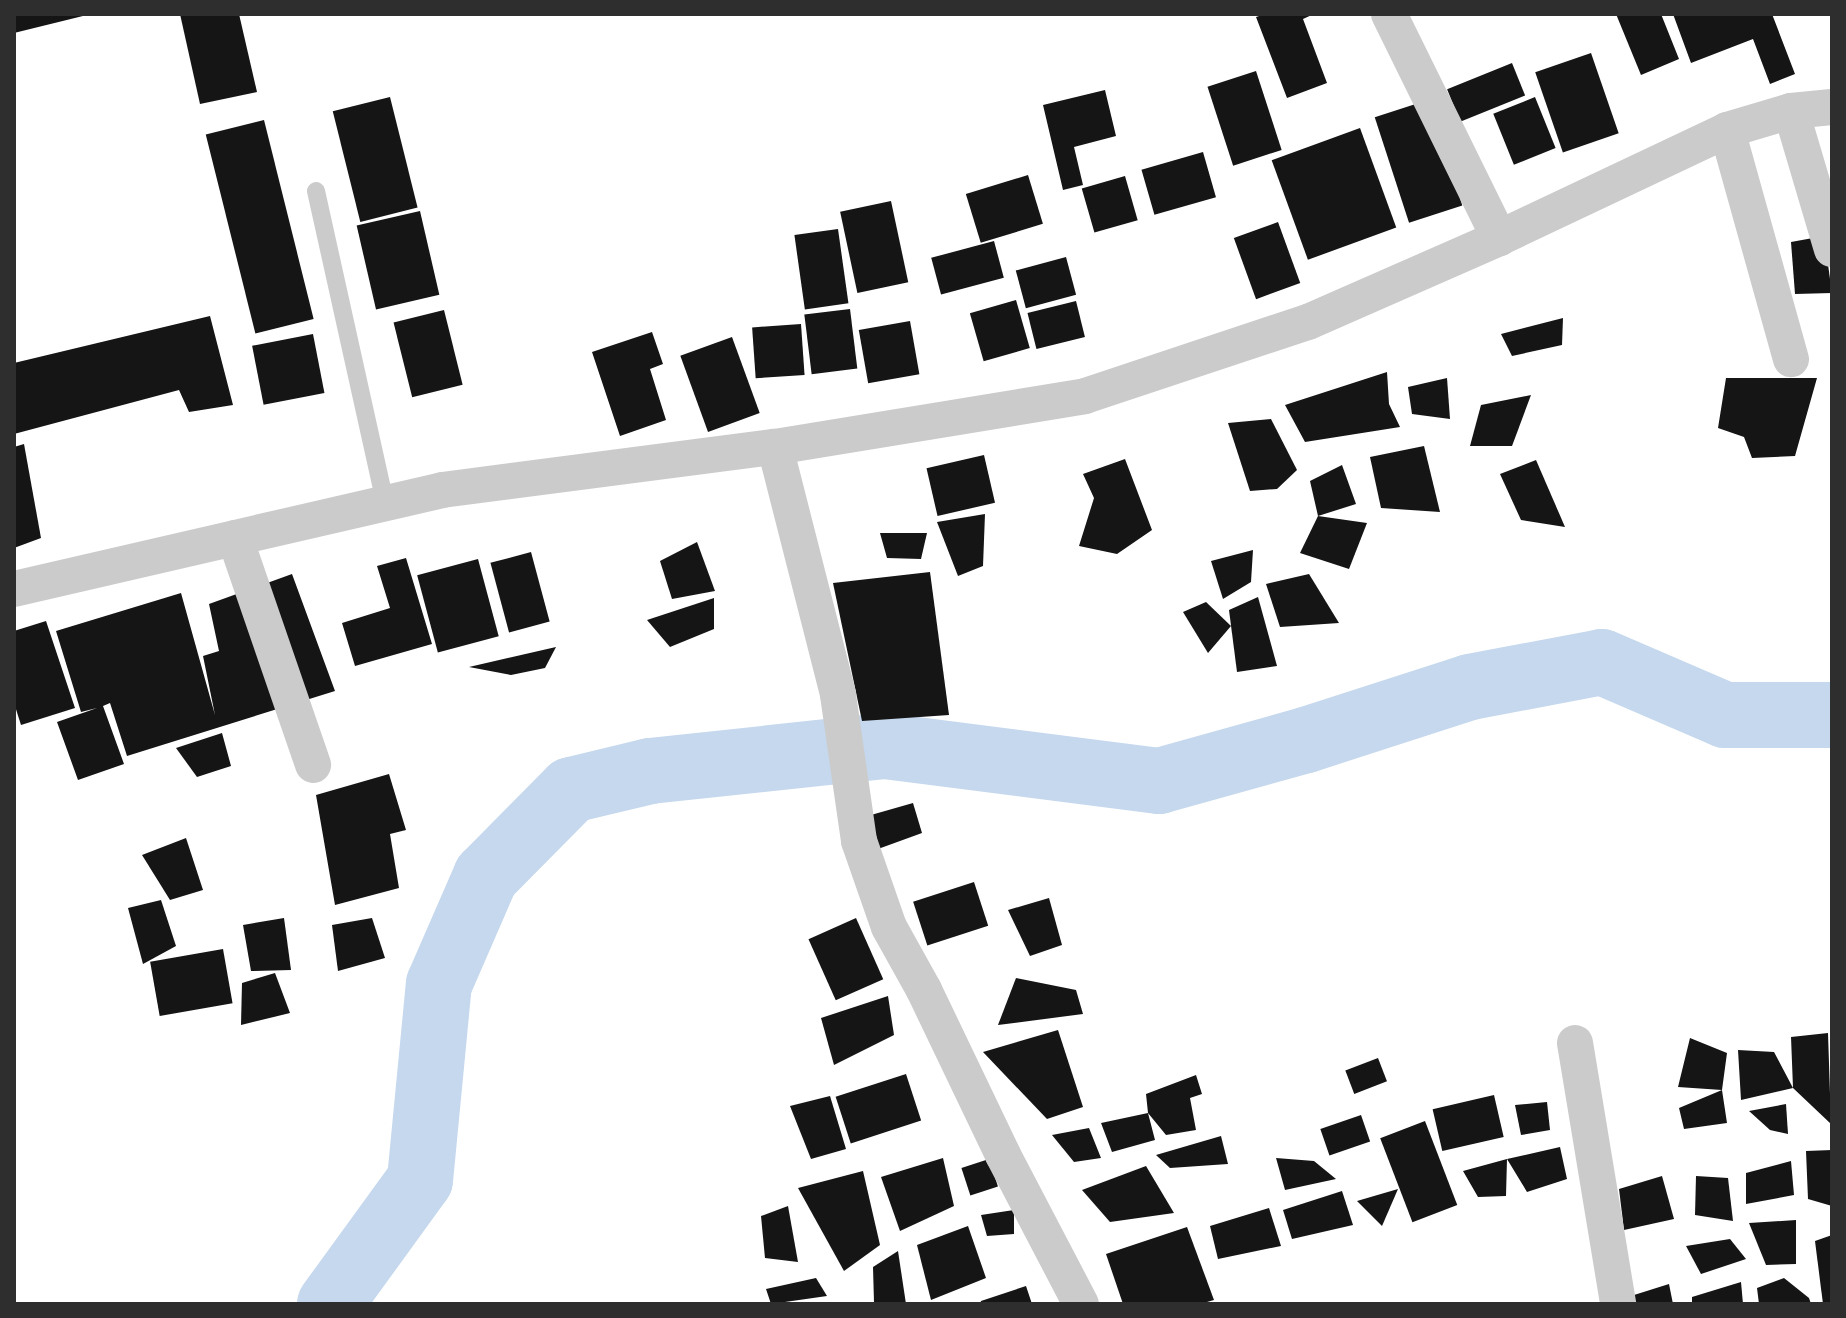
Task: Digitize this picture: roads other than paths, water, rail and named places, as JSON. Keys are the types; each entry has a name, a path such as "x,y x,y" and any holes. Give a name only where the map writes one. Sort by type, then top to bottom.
{"street":[{"path":"1389,14 1499,238"},
{"path":"14,589 442,490 775,447 1085,396 1308,322 1499,238 1727,130 1791,111 1832,107"},
{"path":"1791,111 1832,249"},
{"path":"1727,130 1791,359"},
{"path":"775,447 838,695 859,841 889,927 924,990 1003,1155 1081,1304"},
{"path":"235,538 313,765"},
{"path":"1575,1043 1618,1304"}],"lane":[{"path":"316,191 385,501"}],"waterway":[{"path":"330,1304 420,1180 439,984 486,876 571,790 650,771 885,746 1159,781 1306,740 1470,687 1602,662 1725,715 1832,715"}]}
